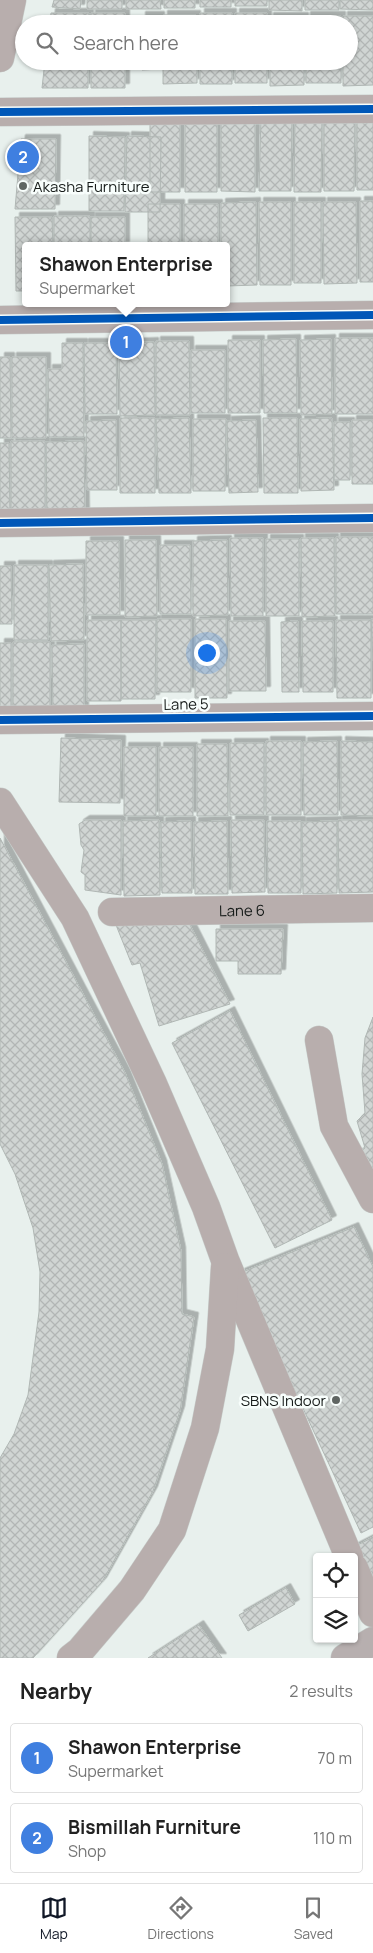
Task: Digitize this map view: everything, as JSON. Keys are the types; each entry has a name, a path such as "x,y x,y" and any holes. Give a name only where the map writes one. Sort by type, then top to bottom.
{"street":[{"path":"0,58 12,0"},
{"path":"0,112 373,108"},
{"path":"0,320 373,315"},
{"path":"0,524 373,518"},
{"name":"Lane 5","path":"0,720 373,716"},
{"path":"0,802 75,918 157,1092 206,1206 225,1260 348,1553"},
{"name":"Lane 6","path":"112,912 373,908"},
{"path":"319,1040 334,1126 373,1199"},
{"path":"71,1658 80,1651 132,1590 172,1530 205,1428 220,1349 225,1260"},
{"path":"358,1577 373,1613"}],"building":[{"path":"54,0 81,0 80,9 52,7"},
{"path":"87,0 122,0 122,9 87,9"},
{"path":"126,0 160,0 161,9 126,9"},
{"path":"164,0 195,0 195,8 164,8"},
{"path":"200,0 231,0 231,7 200,7"},
{"path":"235,0 267,0 267,6 235,6"},
{"path":"269,0 302,0 302,11 269,10"},
{"path":"305,0 339,0 339,10 305,10"},
{"path":"340,0 373,0 373,10 340,9"},
{"path":"51,13 89,13 89,15 51,15"},
{"path":"91,13 125,13 125,15 91,15"},
{"path":"200,13 232,13 232,15 200,15"},
{"path":"235,13 267,13 267,15 235,15"},
{"path":"358,16 373,16 373,85 343,86 343,70 358,70"},
{"path":"44,70 88,70 88,88 42,88"},
{"path":"91,70 125,70 125,88 91,88"},
{"path":"163,70 197,70 197,83 163,84"},
{"path":"200,70 232,70 232,84 200,84"},
{"path":"235,70 267,70 267,83 235,83"},
{"path":"270,70 304,70 304,85 270,86"},
{"path":"306,70 341,70 341,83 306,83"},
{"path":"150,115 180,115 180,192 150,192"},
{"path":"261,115 292,116 291,191 259,191"},
{"path":"324,115 355,115 354,191 324,191"},
{"path":"185,116 217,116 217,192 185,192"},
{"path":"221,116 255,117 255,192 221,191"},
{"path":"357,116 373,116 373,190 357,190"},
{"path":"295,118 322,118 321,192 294,192"},
{"path":"89,136 125,137 124,211 89,211"},
{"path":"127,136 161,137 160,212 125,212"},
{"path":"21,139 56,139 55,209 15,209"},
{"path":"360,201 373,201 373,282 360,282"},
{"path":"256,202 257,285 230,286 230,242 221,242 221,203"},
{"path":"259,202 291,202 291,285 260,285"},
{"path":"294,202 321,202 321,283 294,283"},
{"path":"323,202 356,202 357,283 324,284"},
{"path":"148,204 180,204 180,242 148,242"},
{"path":"184,204 218,204 218,242 184,242"},
{"path":"54,216 90,216 90,242 54,242"},
{"path":"15,217 52,217 53,242 22,242 22,291 16,291"},
{"path":"91,217 125,217 125,242 91,242"},
{"path":"335,338 373,338 373,414 335,414"},
{"path":"296,339 297,413 264,413 263,340"},
{"path":"331,339 332,414 301,415 300,340"},
{"path":"228,340 260,340 260,413 228,413"},
{"path":"156,341 189,341 190,415 156,415"},
{"path":"154,342 155,415 120,416 119,343"},
{"path":"62,343 83,343 84,437 49,437 48,369 62,369"},
{"path":"84,343 116,343 117,414 85,414"},
{"path":"191,350 225,350 225,413 191,413"},
{"path":"0,357 10,357 11,438 0,438"},
{"path":"12,357 46,357 46,438 12,438"},
{"path":"120,418 155,418 155,493 120,493"},
{"path":"189,418 191,493 159,493 156,419"},
{"path":"263,418 297,418 298,493 264,493"},
{"path":"332,418 334,490 301,491 300,419"},
{"path":"193,419 226,419 225,491 193,491"},
{"path":"116,420 117,490 87,490 86,421"},
{"path":"256,420 258,492 229,493 227,421"},
{"path":"352,420 373,420 373,484 352,484"},
{"path":"334,422 350,422 350,480 334,480"},
{"path":"11,441 45,441 45,517 11,517"},
{"path":"84,441 85,517 47,517 46,442"},
{"path":"0,443 9,443 10,517 0,517"},
{"path":"336,537 373,537 373,614 336,614"},
{"path":"230,538 263,538 263,616 231,616"},
{"path":"301,538 334,538 335,616 302,617"},
{"path":"266,539 299,539 299,616 266,616"},
{"path":"125,540 156,540 157,616 125,617"},
{"path":"227,540 228,615 193,616 193,541"},
{"path":"86,541 119,541 120,615 86,615"},
{"path":"160,545 190,545 191,614 160,614"},
{"path":"83,564 84,640 51,641 49,565"},
{"path":"14,565 48,565 48,640 14,640"},
{"path":"0,566 11,566 12,624 0,624"},
{"path":"157,619 191,619 191,692 157,692"},
{"path":"195,619 226,619 227,698 195,698"},
{"path":"371,619 373,619 373,661"},
{"path":"87,620 121,620 121,701 87,701"},
{"path":"121,620 156,620 155,699 121,699"},
{"path":"336,620 371,620 371,698 337,698"},
{"path":"229,621 265,621 266,691 229,691"},
{"path":"298,621 299,692 282,692 281,622"},
{"path":"302,621 333,621 333,692 303,692"},
{"path":"13,642 50,642 50,716 13,716"},
{"path":"0,643 11,643 11,716 0,716"},
{"path":"84,644 84,711 53,712 52,645"},
{"path":"61,738 121,740 120,803 59,802"},
{"path":"266,741 301,741 301,815 266,815"},
{"path":"337,741 338,815 304,815 303,742"},
{"path":"341,741 373,742 373,816 341,815"},
{"path":"230,743 264,743 264,815 230,815"},
{"path":"197,744 227,744 228,816 197,816"},
{"path":"124,747 156,747 156,816 124,816"},
{"path":"159,747 193,747 193,816 159,816"},
{"path":"85,820 121,820 121,895 85,890 85,875 81,872 84,850 81,845 79,824"},
{"path":"159,820 160,895 124,896 123,821"},
{"path":"231,820 264,820 265,892 232,893"},
{"path":"338,820 373,820 373,892 339,893"},
{"path":"191,821 192,893 162,893 161,822"},
{"path":"227,821 228,894 195,894 194,822"},
{"path":"267,821 301,821 301,893 268,893"},
{"path":"337,821 337,893 303,894 302,822"},
{"path":"0,838 125,1073 162,1164 181,1251 182,1314 194,1317 180,1411 153,1491 102,1582 33,1658 0,1658 0,1458 14,1434 28,1395 39,1312 40,1272 33,1228 15,1174 0,1144"},
{"path":"112,915 187,919 230,1004 159,1026 140,963 132,965"},
{"path":"216,929 283,929 281,974 238,974 238,961 216,961"},
{"path":"230,1011 332,1220 275,1248 172,1043"},
{"path":"373,1017 373,1188 353,1157 365,1148 357,1121 365,1113 362,1074 365,1038"},
{"name":"SBNS Indoor","path":"354,1227 373,1267 373,1527 361,1533 240,1273"},
{"path":"373,1537 373,1578 358,1557 358,1553 356,1553 352,1548"},
{"path":"286,1588 295,1604 248,1631 239,1615"},
{"path":"199,1625 222,1658 148,1658"}],"cycle path":[{"path":"0,112 373,109"},
{"path":"0,320 373,315"},
{"path":"0,523 373,518"},
{"path":"0,720 373,716"}],"place":[{"name":"Bismillah Furniture","path":"23,157"},
{"name":"Akasha Furniture","path":"23,186"},
{"name":"Shawon Enterprise","path":"126,342"},
{"name":"SBNS Indoor","path":"336,1400"}]}
